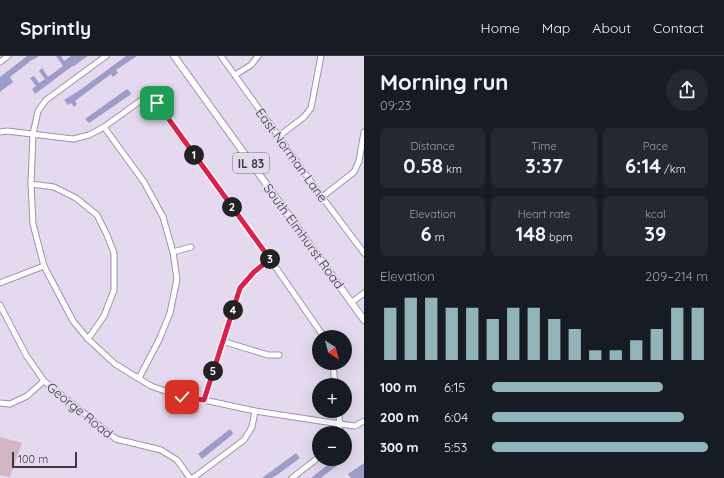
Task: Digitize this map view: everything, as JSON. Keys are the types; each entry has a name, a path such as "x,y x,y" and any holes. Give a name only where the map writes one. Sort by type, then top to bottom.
{"main road":[{"name":"South Elmhurst Road","path":"174,56 364,320"}],"street":[{"path":"0,62 8,56"},
{"path":"106,56 46,100 38,111 33,134 31,184 33,224 44,266 73,321 88,339 115,364 151,386 182,397 355,426 364,421"},
{"name":"East Norman Lane","path":"221,56 364,253"},
{"path":"235,75 251,64 258,56"},
{"path":"278,136 304,117 312,108 321,56"},
{"path":"0,132 7,131 74,139 90,135 104,127 140,100 150,98 157,103 270,259 319,330"},
{"path":"104,127 144,182 163,217 174,252 177,279 170,313 159,340 139,378"},
{"path":"322,197 354,172 359,161 364,132"},
{"path":"31,184 54,187 76,198 96,215 108,235 114,253 114,290 104,316 88,339"},
{"path":"174,252 191,247"},
{"path":"204,400 240,288 254,272 270,259"},
{"path":"0,283 44,266"},
{"path":"352,302 364,293"},
{"name":"George Road","path":"0,305 26,354 44,381 116,439 161,450 177,460 190,478"},
{"path":"222,341 268,355 279,354"},
{"path":"0,403 10,404 27,396 44,381"},
{"path":"193,478 244,440 252,427 255,410"},
{"path":"339,418 340,424"},
{"path":"292,478 312,462"}],"shaded area":[{"path":"0,437 22,443 10,477 0,475"}],"building":[{"path":"27,56 39,56 10,77 13,82 0,92 0,77"},
{"path":"56,56 61,56 64,61 71,56 88,56 35,94 32,89 36,86 30,78 34,76 39,83 45,79 39,71 42,68 48,77 63,66"},
{"path":"126,56 137,56 116,70 118,73 113,77 111,74 75,101 77,104 74,107 71,103 68,105 64,100 80,90"},
{"path":"127,89 131,93 130,95 89,123 85,119"},
{"path":"230,429 233,433 232,435 202,459 198,454"},
{"path":"296,453 300,458 277,475 272,478 262,478"},
{"path":"364,463 364,478 351,478 348,474"},
{"path":"326,466 336,466 321,478 311,478"}],"route":[{"path":"157,103 270,259 254,272 240,288 204,400 182,397"}]}
